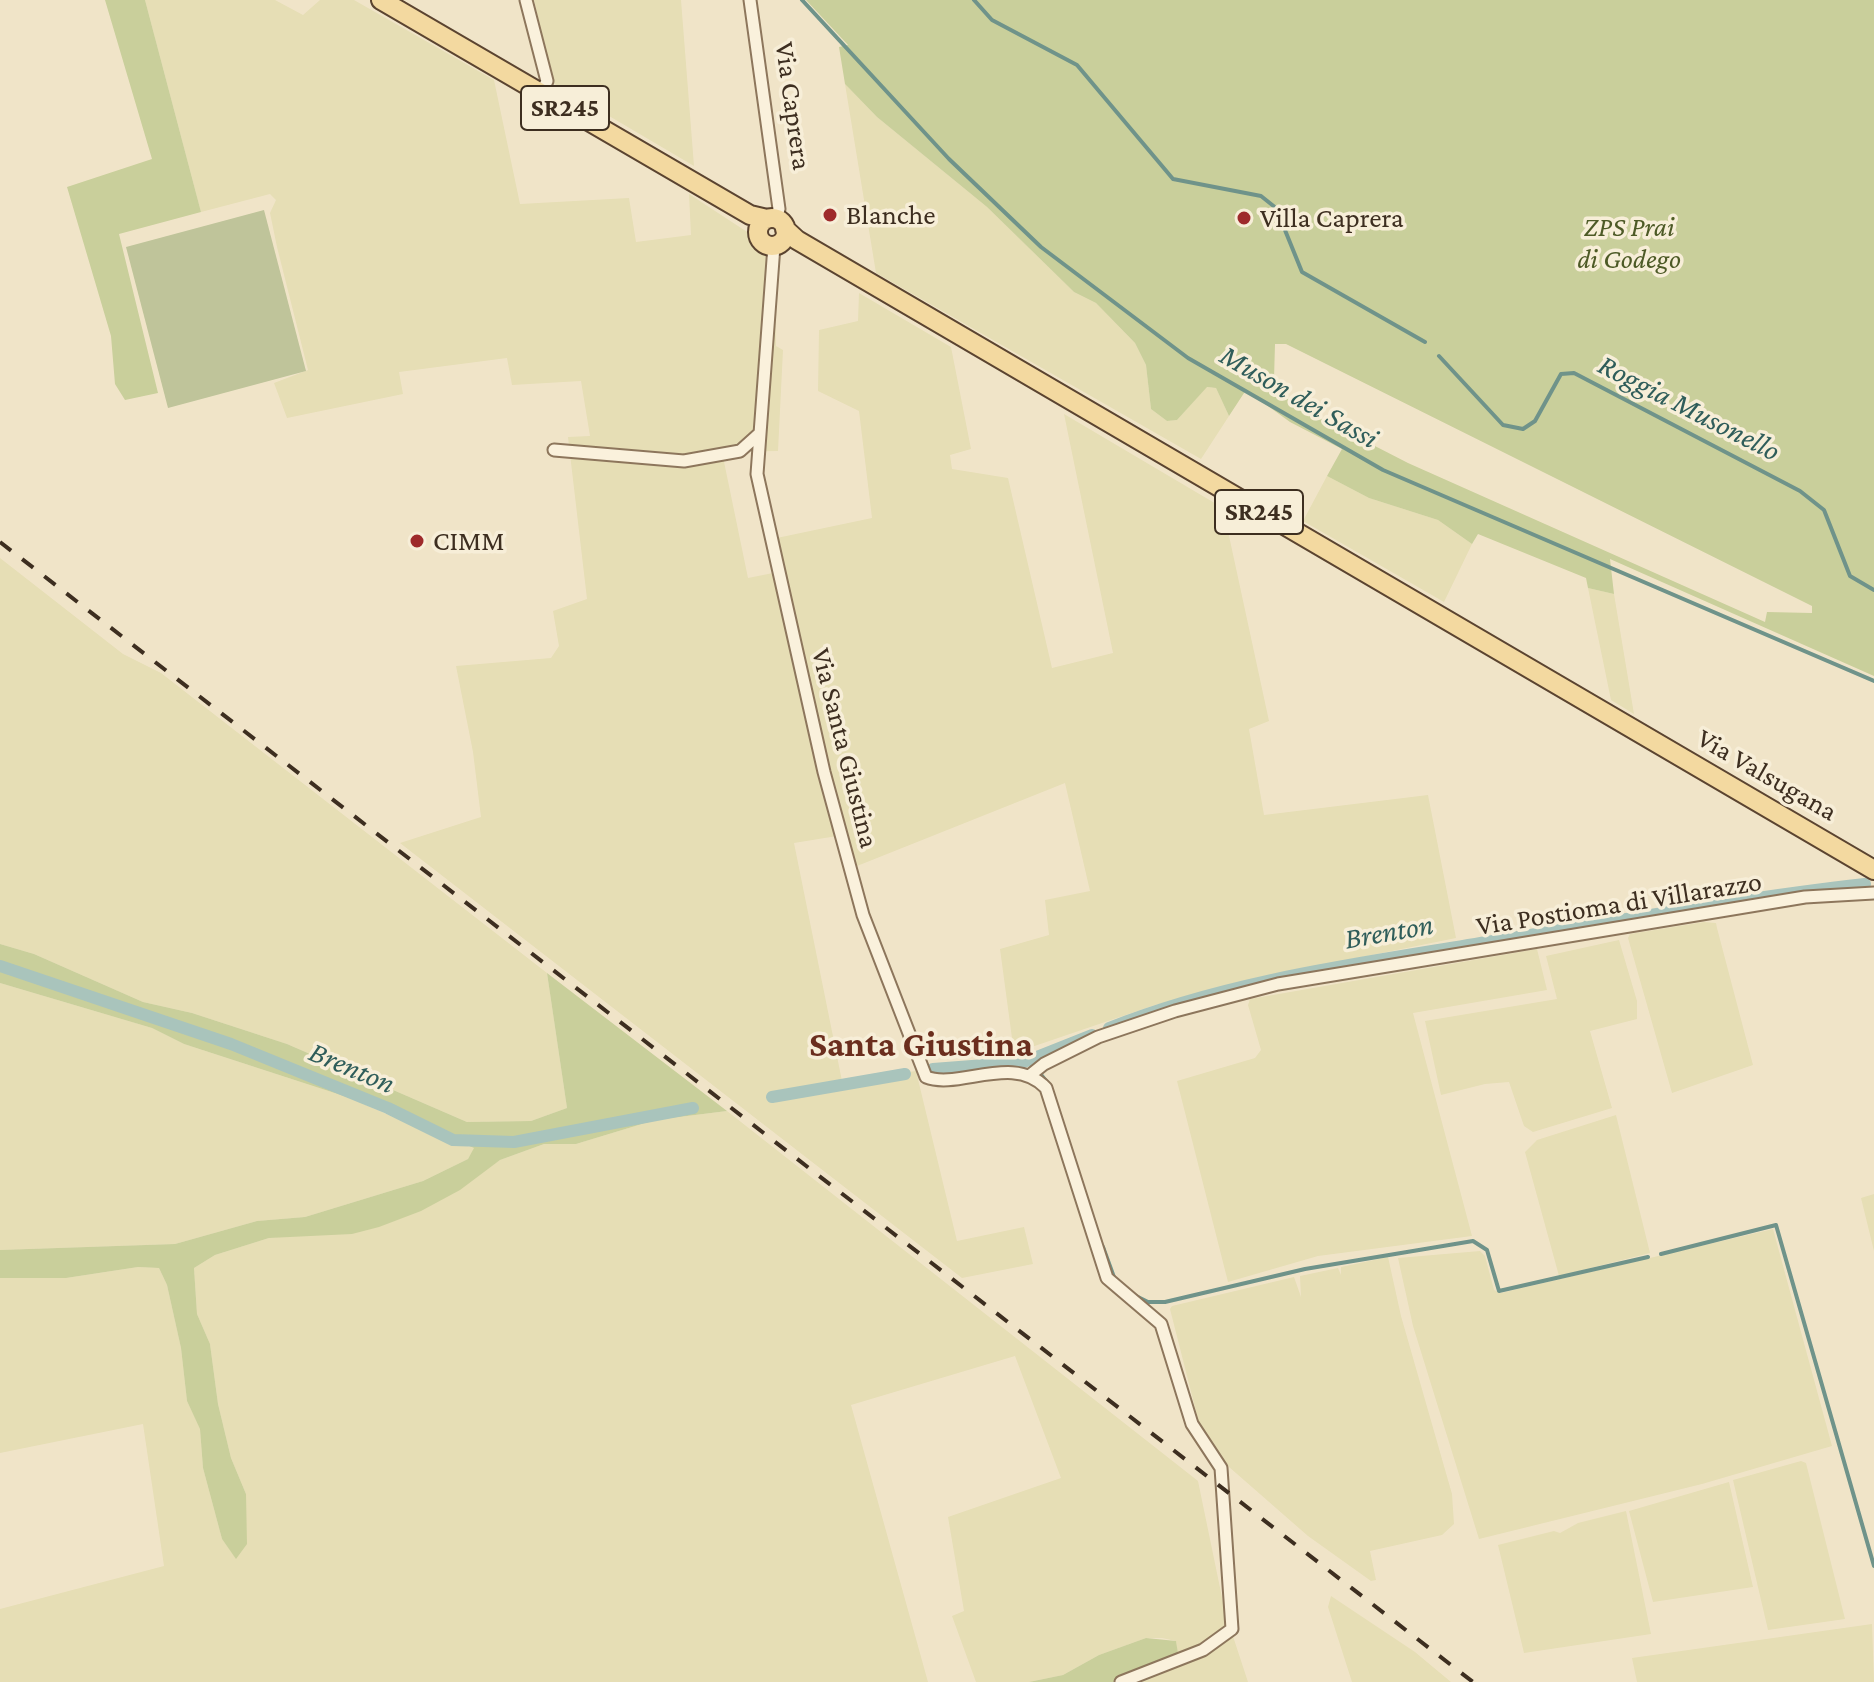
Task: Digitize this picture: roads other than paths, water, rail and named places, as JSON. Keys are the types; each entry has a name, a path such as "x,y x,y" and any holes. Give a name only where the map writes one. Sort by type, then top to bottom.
{"main road":[{"name":"SR245","path":"381,0 1631,728"},
{"name":"Via Valsugana","path":"1631,728 1874,870"}],"street":[{"path":"526,0 547,81 541,94"},
{"name":"Via Caprera","path":"750,0 779,209 774,230"},
{"name":"Via Santa Giustina","path":"774,230 757,474 824,772 863,915 922,1066 931,1080 985,1074 1031,1074"},
{"path":"554,450 684,461 740,451 760,433"},
{"name":"Via Postioma di Villarazzo","path":"1031,1074 1089,1041 1154,1017 1278,984 1805,897 1874,893"},
{"path":"1031,1074 1043,1085 1052,1102 1107,1278 1161,1324 1192,1424 1221,1468 1232,1629 1203,1650 1121,1682"}],"waterway":[{"name":"Muson dei Sassi","path":"802,0 949,159 1041,247 1188,358 1383,470 1874,681"},
{"name":"Roggia Musonello","path":"974,0 992,20 1077,65 1173,179 1261,196 1276,208 1302,272 1425,342"},
{"name":"Roggia Musonello","path":"1439,356 1503,425 1523,429 1535,421 1561,374 1574,373 1800,491 1824,510 1850,576 1874,590"},
{"name":"Brenton","path":"1109,1028 1203,997 1298,974 1679,910 1865,884"},
{"name":"Brenton","path":"0,966 231,1044 388,1108 453,1140 514,1142 693,1108"},
{"name":"Brenton","path":"933,1069 1024,1062 1092,1035"},
{"path":"1024,1062 1034,1066 1051,1087"},
{"name":"Brenton","path":"772,1097 905,1074"},
{"path":"1661,1254 1776,1225 1874,1566"},
{"path":"1134,1295 1148,1302 1165,1302 1305,1269 1473,1241 1487,1250 1499,1291 1648,1257"},
{"path":"1103,1247 1115,1280"}],"railway":[{"path":"0,542 1473,1682"}],"place":[{"name":"Blanche","path":"830,215"},
{"name":"Villa Caprera","path":"1244,218"},
{"name":"CIMM","path":"417,541"}],"district":[{"name":"Santa Giustina","path":"921,1045"}],"park label":[{"name":"ZPS Prai di Godego","path":"1629,243"}]}
